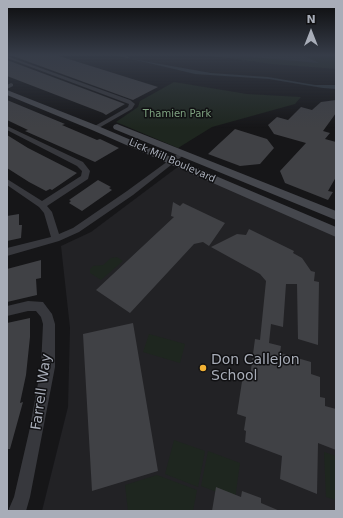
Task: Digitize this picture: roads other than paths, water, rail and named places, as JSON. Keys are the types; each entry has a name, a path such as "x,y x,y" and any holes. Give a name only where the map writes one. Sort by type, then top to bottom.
{"main road":[{"name":"Lick Mill Boulevard","path":"10,87 95,128 171,162 336,232"},
{"name":"Lick Mill Boulevard","path":"33,94 336,216"}],"street":[{"path":"68,79 128,101 132,104 130,108 95,128"},
{"path":"7,128 80,164 86,171 85,177 42,205"},
{"path":"7,252 56,239 91,220 181,154"},
{"path":"7,181 42,205 48,212 56,239"},
{"name":"Farrell Way","path":"7,311 28,306 39,306 46,314 49,324 46,374 36,432 22,497 17,511"}],"place":[{"name":"Don Callejon School","path":"203,368"}],"park label":[{"name":"Thamien Park","path":"177,114"}]}
